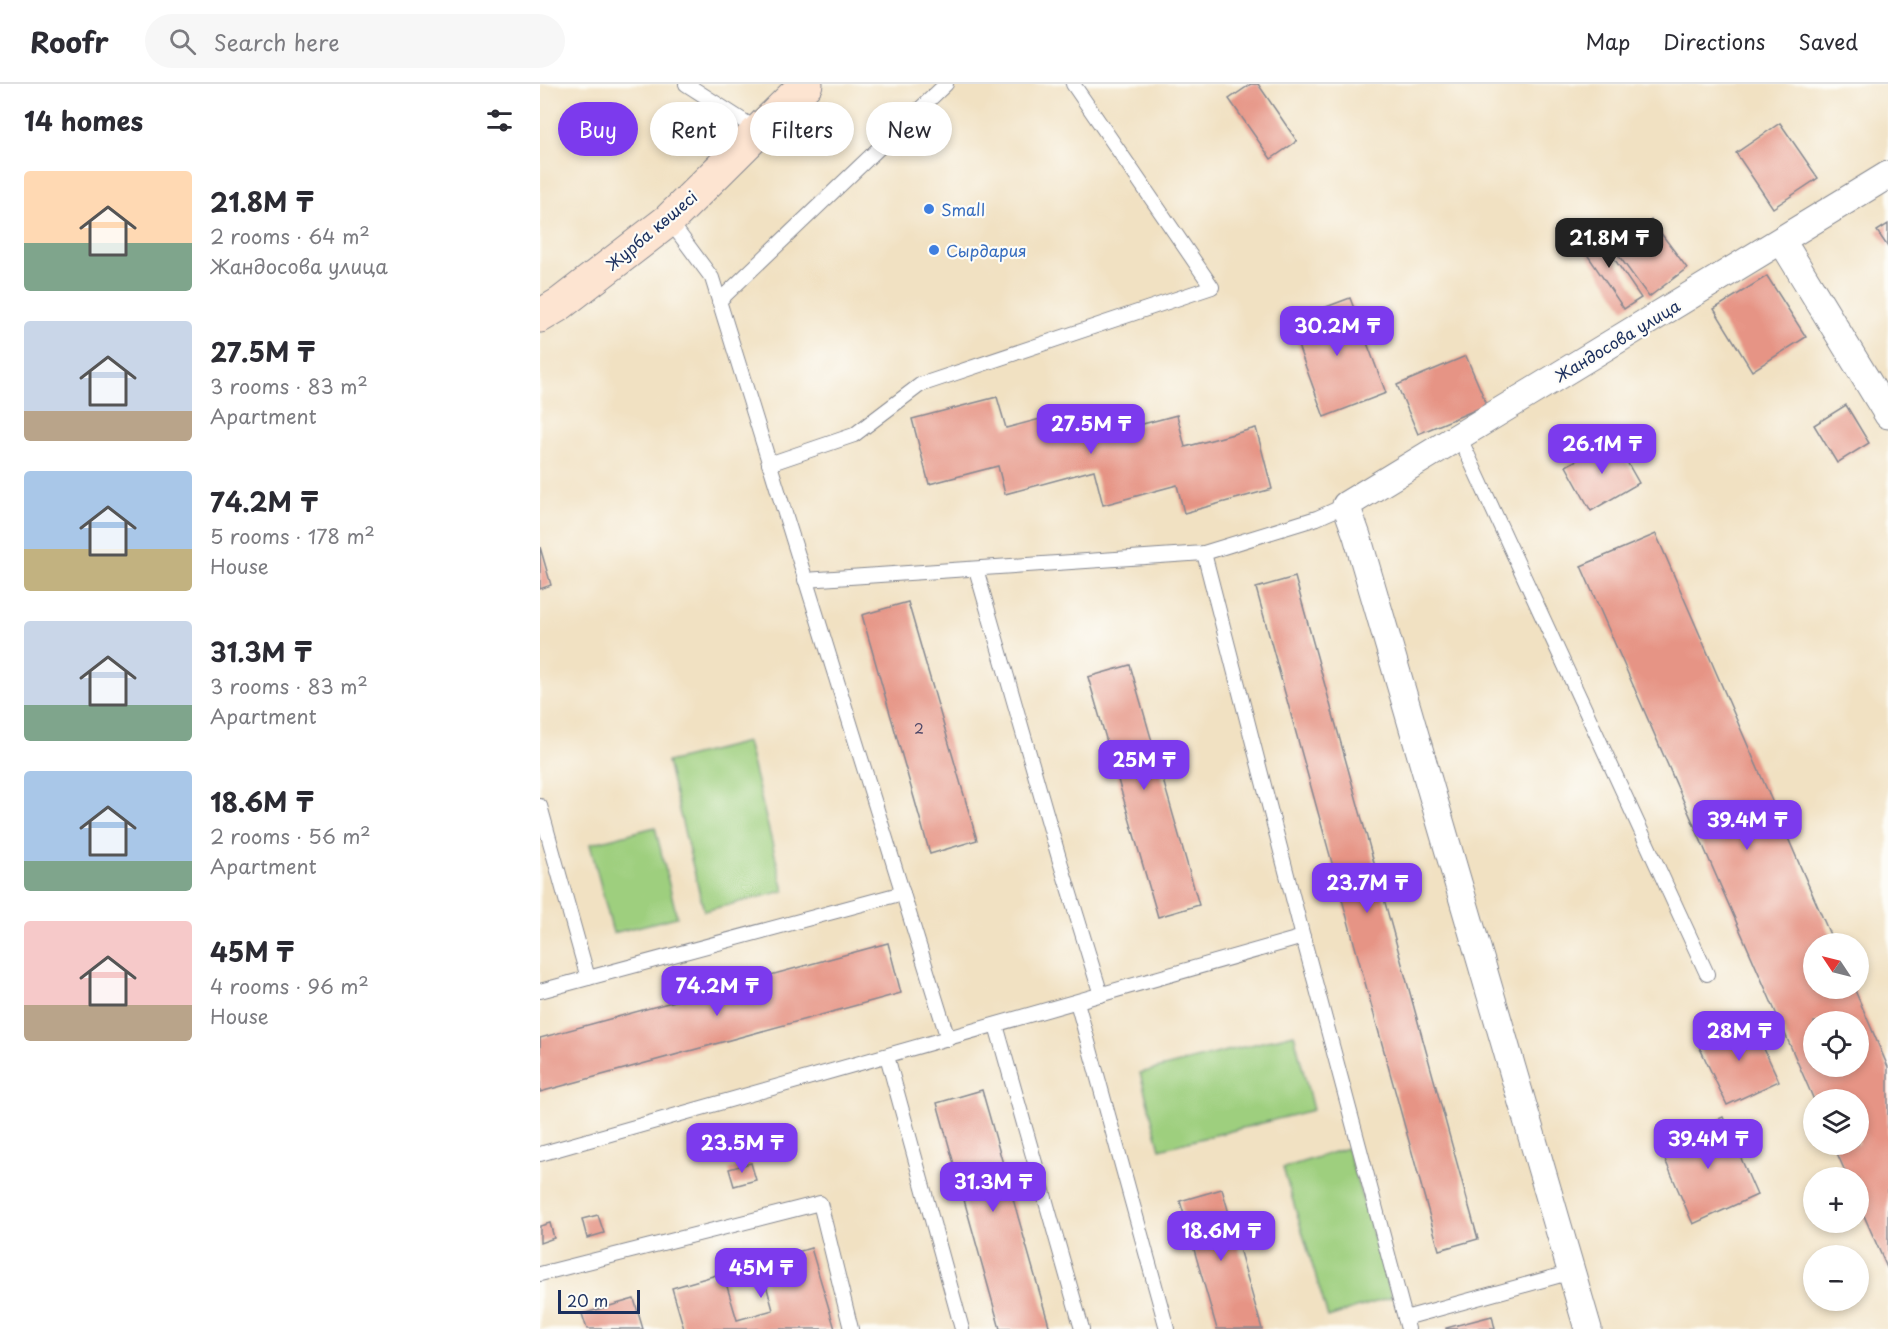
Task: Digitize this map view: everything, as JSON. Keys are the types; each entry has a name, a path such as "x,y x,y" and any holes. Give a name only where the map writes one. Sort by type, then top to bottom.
{"street":[{"name":"Журба көшесі","path":"788,102 806,84"},
{"name":"Журба көшесі","path":"540,316 560,304 669,220 750,140"},
{"name":"Жандосова улица","path":"1346,505 1888,175"},
{"path":"1782,241 1888,415"},
{"path":"1346,505 1361,548 1588,1329"}],"lane":[{"path":"686,84 750,125"},
{"path":"719,301 946,84"},
{"path":"769,464 854,435 920,385 1212,287 1073,84"},
{"path":"669,220 712,278 948,1039"},
{"path":"1459,436 1707,974"},
{"path":"805,580 1204,553 1317,518 1346,505"},
{"path":"1204,553 1303,938 1407,1324 1572,1272"},
{"path":"976,568 1059,858 1101,995"},
{"path":"540,806 588,978"},
{"path":"540,991 903,893"},
{"path":"540,1154 1303,938"},
{"path":"1077,1002 1167,1329"},
{"path":"996,1025 1082,1329"},
{"path":"888,1056 962,1329"},
{"path":"540,1274 820,1203 851,1329"}],"green space":[{"path":"747,742 784,891 704,911 667,762"},
{"path":"655,827 677,917 613,933 590,844"},
{"path":"1294,1034 1313,1110 1160,1149 1140,1073"},
{"path":"1347,1148 1392,1297 1328,1317 1283,1168"}],"building":[{"path":"1251,84 1258,84 1297,141 1271,159 1229,99"},
{"path":"1780,123 1818,178 1773,208 1736,153"},
{"path":"1651,220 1687,268 1649,297 1613,248"},
{"path":"1888,224 1888,247 1877,231"},
{"path":"1594,229 1641,298 1624,309 1578,241"},
{"path":"1767,276 1806,337 1752,371 1714,309"},
{"path":"1350,298 1386,393 1324,417 1289,321"},
{"path":"1466,356 1487,405 1418,434 1397,385"},
{"path":"997,397 1006,428 1078,409 1086,439 1177,415 1185,447 1256,428 1272,489 1184,513 1177,485 1103,505 1094,470 1005,494 998,466 929,484 912,419"},
{"path":"1846,405 1869,443 1837,463 1814,425"},
{"path":"1614,439 1639,483 1591,511 1566,466"},
{"path":"1656,534 1829,933 1803,933 1803,999 1859,999 1864,1011 1803,1011 1803,1075 1581,566"},
{"path":"540,547 551,585 540,589"},
{"path":"1295,577 1478,1239 1439,1250 1256,588"},
{"path":"908,602 977,840 930,854 862,615"},
{"path":"1130,665 1199,905 1158,917 1088,677"},
{"path":"888,943 901,993 540,1092 540,1038"},
{"path":"1750,1019 1779,1081 1727,1105 1698,1044"},
{"path":"1869,1023 1888,1067 1888,1270 1869,1227 1869,1167 1843,1167 1838,1155 1869,1155 1869,1089 1809,1089 1804,1077 1869,1077"},
{"path":"982,1090 1050,1329 1000,1329 937,1103"},
{"path":"1723,1117 1757,1195 1693,1224 1659,1146"},
{"path":"751,1163 756,1180 734,1186 729,1169"},
{"path":"1222,1189 1262,1329 1217,1329 1180,1201"},
{"path":"598,1215 604,1233 587,1238 582,1219"},
{"path":"550,1223 554,1238 540,1243 540,1226"},
{"path":"811,1248 835,1329 684,1329 672,1288 723,1273 737,1320 773,1310 760,1263"},
{"path":"634,1299 643,1329 587,1329 582,1314"},
{"path":"1492,1316 1495,1329 1446,1329 1446,1328"}],"place":[{"name":"Small","path":"929,209"},
{"name":"Сырдария","path":"934,250"}]}
